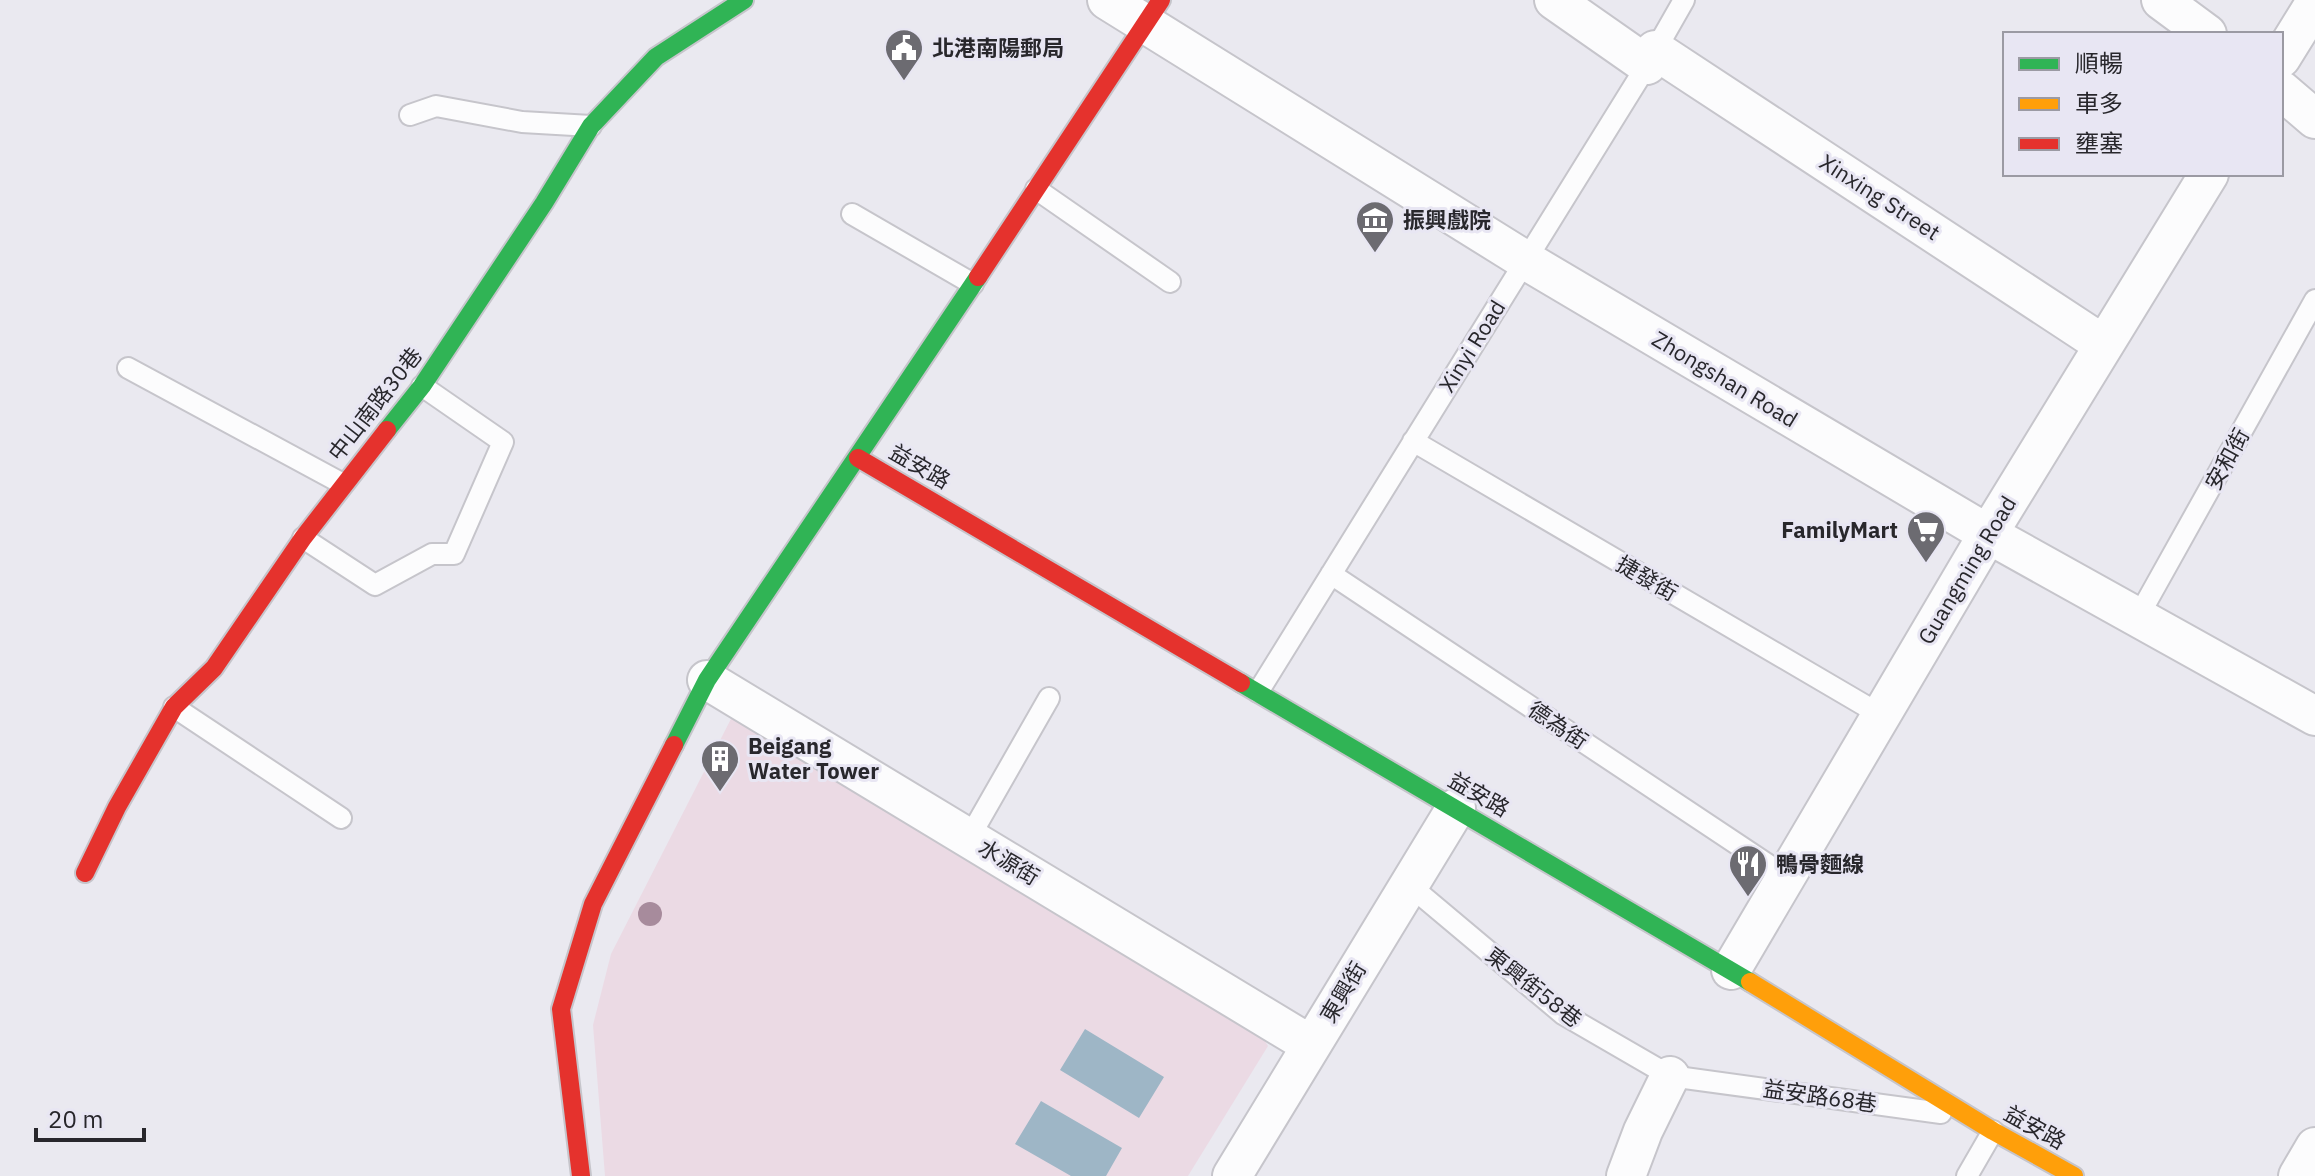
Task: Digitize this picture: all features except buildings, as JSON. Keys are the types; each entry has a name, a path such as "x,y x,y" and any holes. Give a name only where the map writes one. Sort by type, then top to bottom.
{"street":[{"name":"中山南路30巷","path":"85,873 117,807 174,707 214,668 303,538 422,386 544,203 591,126 656,57 744,0"},
{"name":"Zhongshan Road","path":"1107,0 1153,12 1525,260 1988,534 2315,716"},
{"name":"Xinxing Street","path":"1554,0 1651,58 2104,345"},
{"path":"2161,0 2204,32"},
{"path":"581,1176 561,1009 593,904 707,680 1153,12"},
{"path":"2283,55 2311,19"},
{"path":"2283,92 2315,119"},
{"name":"Guangming Road","path":"1731,970 1988,534 2208,176"},
{"name":"益安路","path":"858,458 1731,970 1993,1131 2074,1176"},
{"name":"水源街","path":"707,680 1311,1045"},
{"name":"東興街","path":"1232,1176 1456,808"},
{"path":"1626,1176 1643,1131 1670,1076"},
{"path":"2298,1176 2315,1147"}],"lane":[{"name":"Xinyi Road","path":"1258,692 1684,0"},
{"path":"410,115 436,106 522,122 591,126"},
{"path":"1036,189 1170,282"},
{"path":"852,214 973,284"},
{"name":"安和街","path":"2138,617 2315,300"},
{"path":"128,368 343,484"},
{"path":"303,538 375,585 432,554 454,554 503,442 422,386"},
{"name":"捷發街","path":"1413,441 1881,715"},
{"name":"德為街","path":"1331,574 1785,876"},
{"path":"969,838 1049,698"},
{"path":"174,707 341,818"},
{"name":"東興街58巷","path":"1408,884 1563,1014 1670,1076"},
{"name":"益安路68巷","path":"1670,1076 1970,1116"},
{"path":"1967,1176 1993,1131"}],"shaded area":[{"path":"736,709 1258,1030 1268,1046 1188,1176 605,1176 593,1025 611,954"}],"water":[{"path":"1085,1029 1164,1077 1139,1118 1060,1070"},
{"path":"1041,1101 1122,1148 1106,1176 1071,1176 1015,1144"}],"traffic: fast":[{"path":"387,430 422,386 544,203 591,126 656,57 744,0"},
{"path":"674,745 707,680 978,277"},
{"path":"1241,683 1750,982"}],"traffic: slow":[{"path":"1750,982 1993,1131 2074,1176"}],"traffic: jam":[{"path":"978,277 1161,0"},
{"path":"85,873 117,807 174,707 214,668 303,538 387,430"},
{"path":"858,458 1241,683"},
{"path":"581,1176 561,1009 593,904 674,745"}],"place":[{"name":"北港南陽郵局","path":"904,82"},
{"name":"振興戲院","path":"1375,254"},
{"name":"FamilyMart","path":"1926,564"},
{"name":"Beigang Water Tower","path":"720,793"},
{"name":"鴨骨麵線","path":"1748,898"}]}
